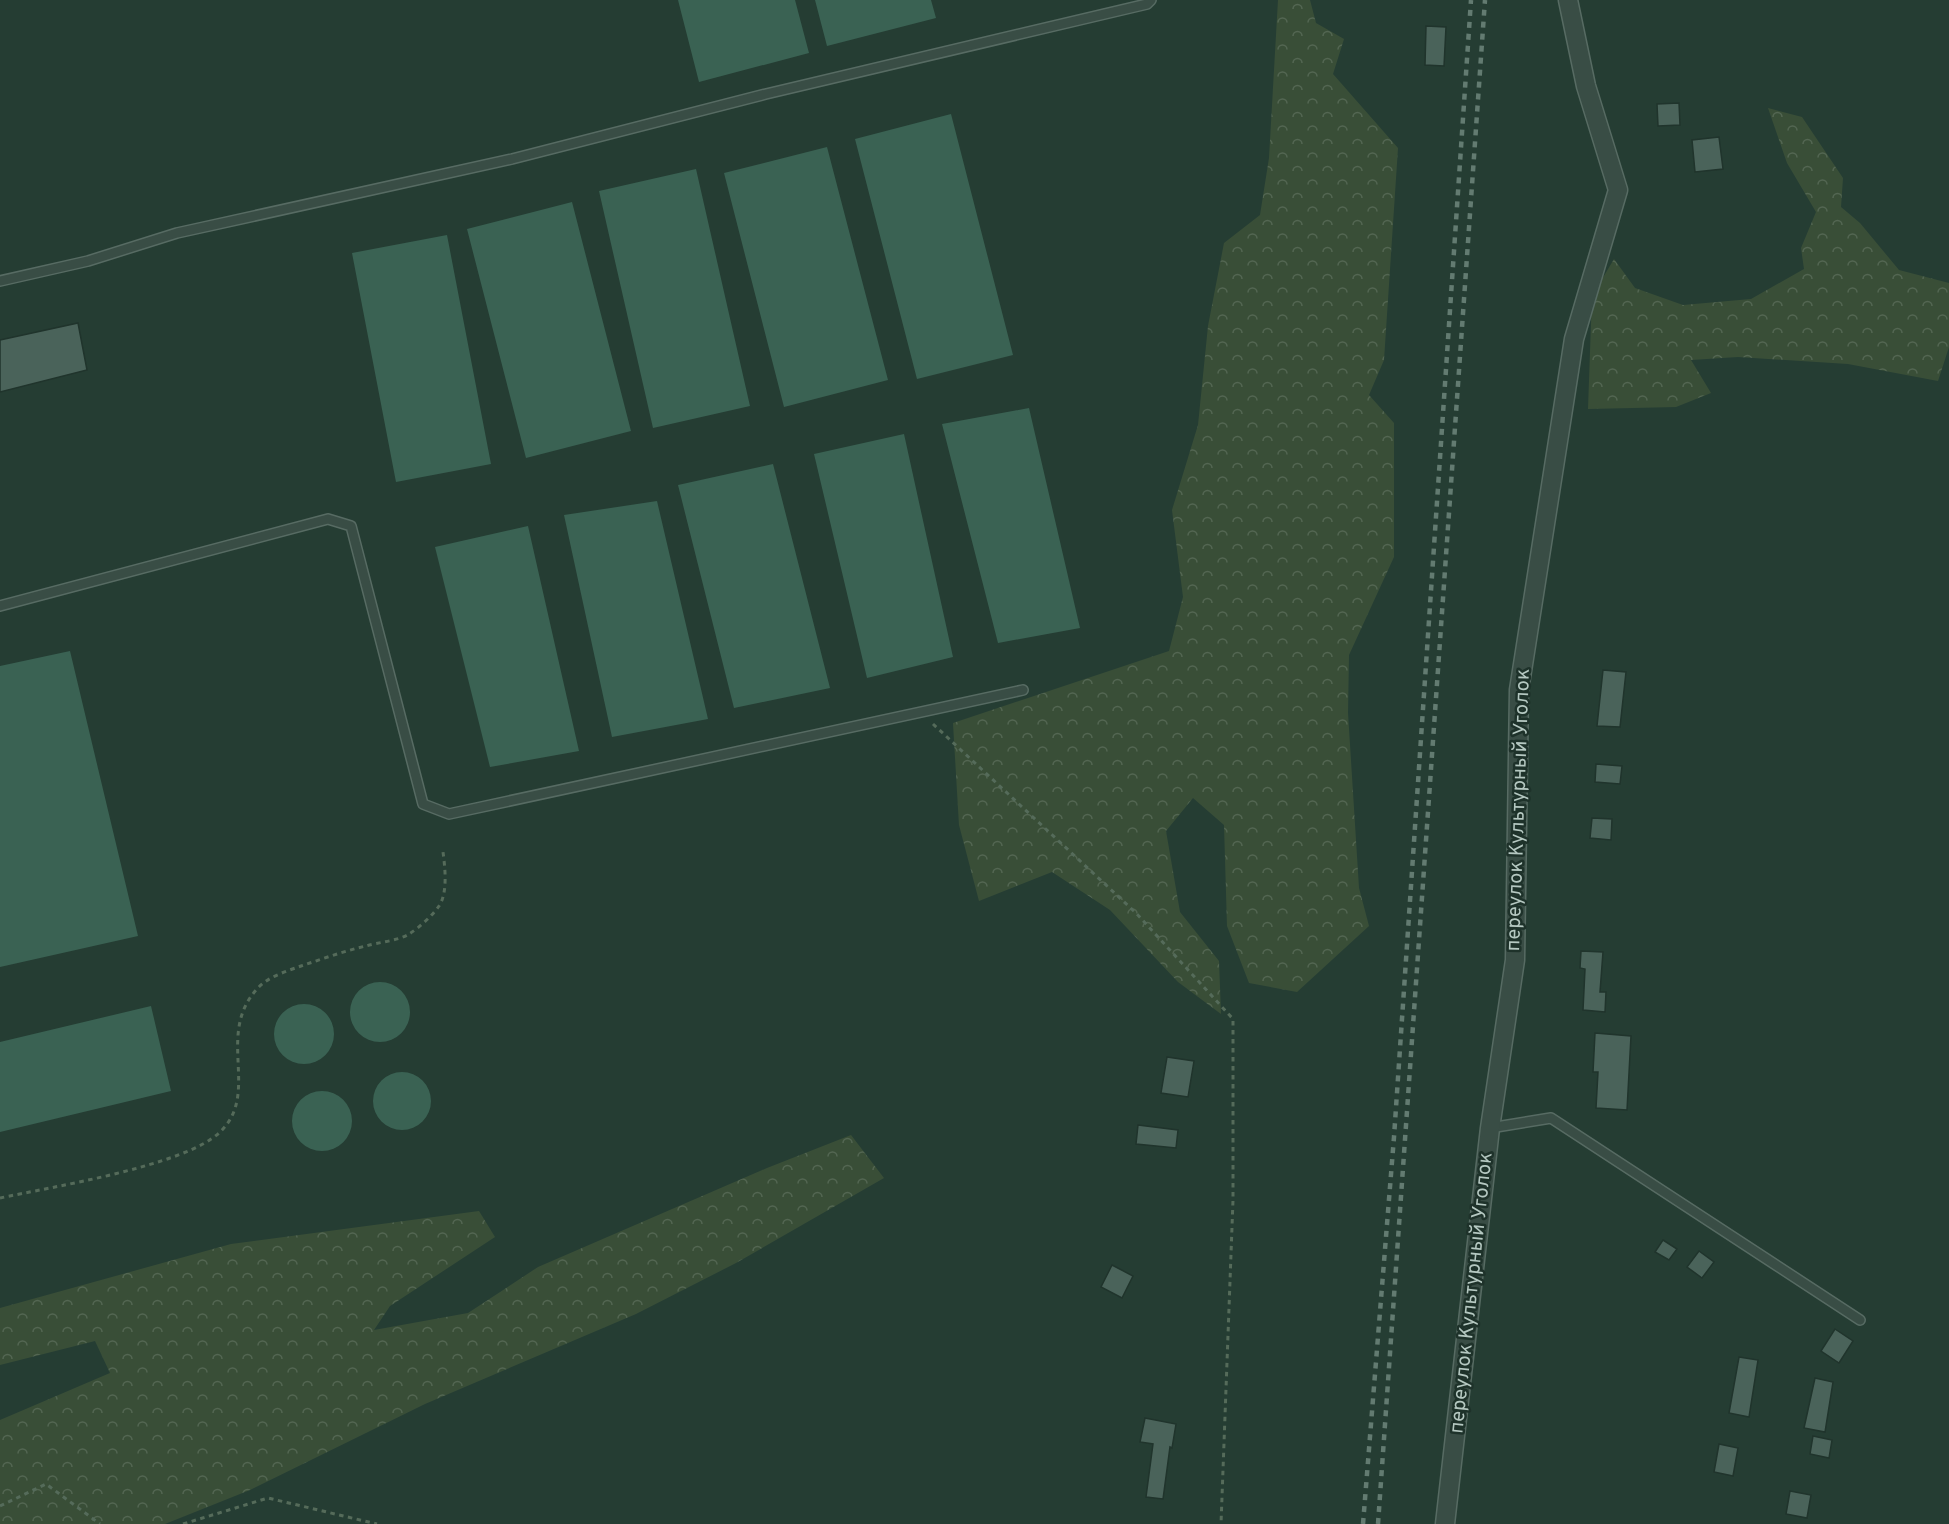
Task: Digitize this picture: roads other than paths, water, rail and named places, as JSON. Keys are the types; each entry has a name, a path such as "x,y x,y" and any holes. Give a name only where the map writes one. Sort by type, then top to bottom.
{"street":[{"name":"переулок Культурный Уголок","path":"1445,1524 1490,1128 1515,960 1519,690 1575,339 1618,190 1586,86 1568,0"}],"lane":[{"path":"0,281 88,261 177,233 512,159 766,94 1147,4 1150,0"},
{"path":"0,606 328,519 351,526 423,804 449,814 1023,690"},
{"path":"1490,1128 1551,1118 1860,1320"}],"railway":[{"path":"1363,1524 1394,1137 1471,0"},
{"path":"1378,1524 1485,0"}]}
